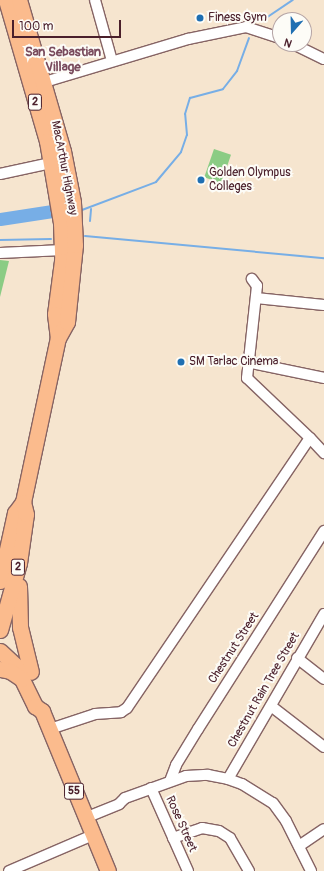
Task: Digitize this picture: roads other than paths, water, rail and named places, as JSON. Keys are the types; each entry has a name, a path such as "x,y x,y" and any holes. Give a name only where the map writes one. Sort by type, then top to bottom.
{"highway":[{"name":"MacArthur Highway","path":"0,581 4,548 16,513 23,502 58,338 67,322 74,259 74,222 63,151 6,0"},
{"name":"MacArthur Highway","path":"19,0 37,84 62,223 63,250 55,314 58,338"},
{"name":"MacArthur Highway","path":"0,630 18,563 26,514 23,502"},
{"path":"0,669 27,676 20,627 18,563"},
{"name":"55","path":"0,640 19,654 27,676 44,704 42,711 108,871"},
{"name":"55","path":"0,651 27,676"}],"street":[{"path":"95,0 112,61"},
{"path":"37,84 112,61 246,27 272,34"},
{"path":"310,52 324,59"},
{"path":"0,174 51,163"},
{"path":"0,253 63,250"},
{"path":"252,279 257,283 246,375 249,381 324,453"},
{"path":"256,298 324,305"},
{"path":"247,362 324,378"},
{"path":"50,729 96,714 121,712 127,708 310,438"},
{"name":"Chestnut Street","path":"170,781 176,765 198,729 324,531"},
{"name":"Chestnut Rain Tree Street","path":"228,779 297,658 324,614"},
{"path":"297,658 324,678"},
{"path":"271,706 324,747"},
{"path":"85,818 119,804 125,804 129,798 151,788 186,776 208,776 228,779 248,788 273,803 286,821 311,871"},
{"name":"Rose Street","path":"151,788 188,871"},
{"path":"173,838 202,828 219,831 230,838 249,871"},
{"path":"299,846 324,830"},
{"path":"9,871 92,835"}],"waterway":[{"path":"263,20 293,0"},
{"path":"82,210 156,182 181,152 187,135 185,114 190,98 223,89 237,71 249,38"},
{"path":"90,221 91,209"},
{"path":"0,219 52,211"},
{"path":"85,236 324,258"},
{"path":"0,240 51,239"}],"place":[{"name":"Finess Gym","path":"200,18"},
{"name":"Golden Olympus Colleges","path":"201,180"},
{"name":"SM Tarlac Cinema","path":"181,362"}],"district":[{"name":"San Sebastian Village","path":"63,60"}]}
